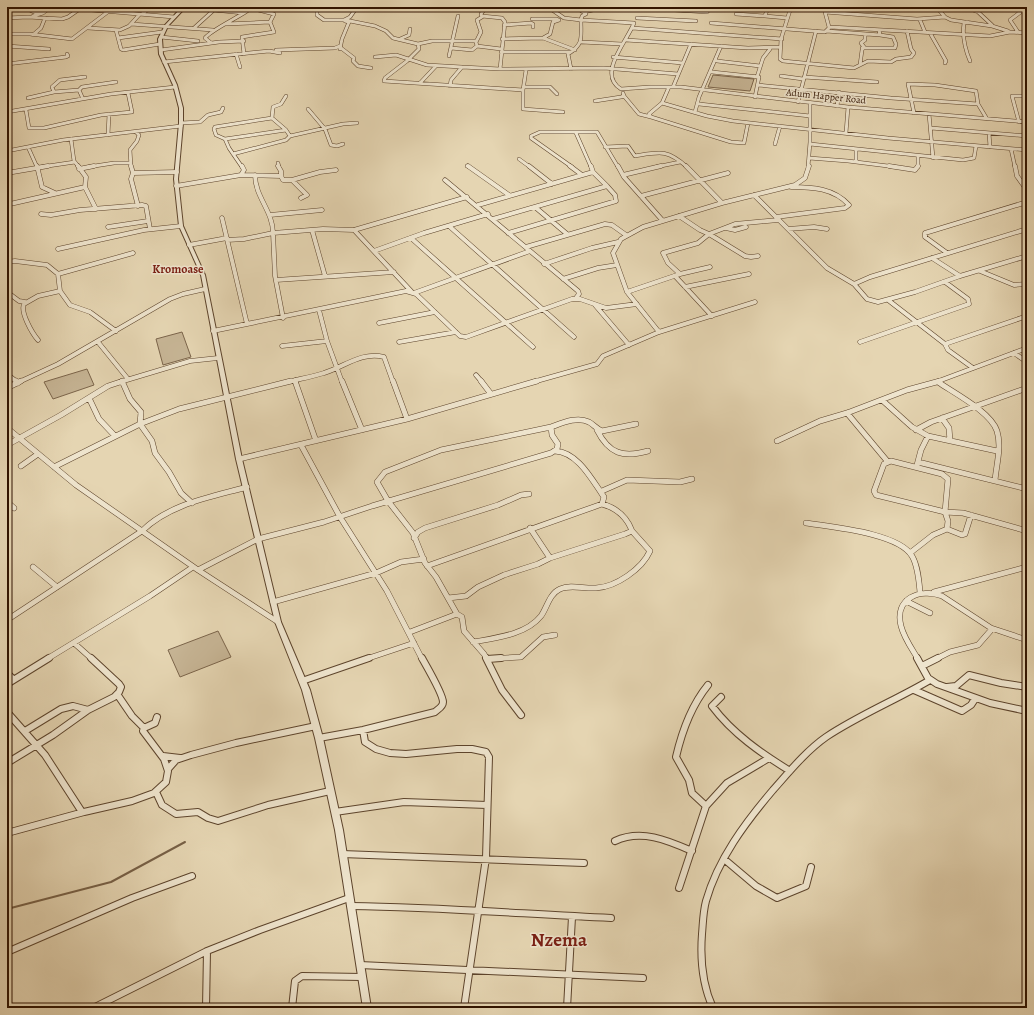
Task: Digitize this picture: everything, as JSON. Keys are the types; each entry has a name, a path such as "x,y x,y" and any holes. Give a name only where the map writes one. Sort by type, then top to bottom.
{"street":[{"path":"23,7 36,13 43,13"},
{"path":"28,17 43,13 51,7"},
{"path":"88,28 116,30 127,27 131,24 132,20 151,7"},
{"path":"184,7 166,26 161,35 160,47 181,108 176,186 181,226 203,275 239,460 247,487 278,622 302,680 319,738 336,812 367,1008"},
{"path":"194,28 216,7"},
{"path":"317,7 317,14 321,18 344,20 375,26 399,40 418,44 432,42 476,41"},
{"path":"344,20 350,17 357,7"},
{"path":"475,7 485,8 481,14 482,16 477,20 480,32 476,41 477,46"},
{"path":"548,7 568,19"},
{"path":"576,7 584,12 603,7"},
{"path":"686,12 692,7"},
{"path":"711,7 707,12 686,12 665,8 643,8 626,40 613,57 611,68 615,84 618,88 623,90 624,96 639,114 731,142 744,143 748,123"},
{"path":"765,16 768,7"},
{"path":"791,7 780,47 782,51 780,59 782,61 854,68 868,61 891,62 896,59 913,56 914,53 911,49 907,31"},
{"path":"895,7 939,10 974,10 992,26"},
{"path":"976,7 1027,12"},
{"path":"7,19 28,17 64,19 81,8 174,18"},
{"path":"131,24 217,30 250,8 260,12 274,13 270,22 274,32 242,37 244,42 244,54"},
{"path":"213,10 244,13"},
{"path":"939,10 945,17 951,20 992,26 1001,30 1027,33"},
{"path":"1016,32 1010,20 1022,11"},
{"path":"7,37 7,34 33,35 70,40 75,38 109,12"},
{"path":"451,48 472,50 477,46 501,50 570,52 575,50 581,42 580,20 582,16 586,14 584,12"},
{"path":"829,28 825,12 855,12 920,20 945,17"},
{"path":"736,14 787,18"},
{"path":"450,56 458,16"},
{"path":"482,16 502,18 505,22 500,69"},
{"path":"33,35 41,28 45,18"},
{"path":"637,18 696,21"},
{"path":"532,19 568,19 634,23"},
{"path":"341,47 341,40 349,22 344,20"},
{"path":"543,38 550,34 553,22 559,20"},
{"path":"920,20 925,32"},
{"path":"225,24 270,22"},
{"path":"968,22 964,23 963,34 966,51 970,61"},
{"path":"504,25 531,23 533,24 533,27"},
{"path":"711,24 880,35 893,37 896,44 895,48 862,48"},
{"path":"632,28 782,39"},
{"path":"826,31 829,28 990,36 1016,32"},
{"path":"399,40 409,35 410,29"},
{"path":"116,30 121,49 124,50 244,42"},
{"path":"188,46 205,38 208,33 213,30"},
{"path":"879,30 880,35"},
{"path":"798,102 800,89 816,31"},
{"path":"930,33 946,62 945,63"},
{"path":"706,45 710,34"},
{"path":"118,38 161,35 198,41"},
{"path":"860,65 862,48 864,47 862,43 865,40 865,35"},
{"path":"205,38 211,43"},
{"path":"502,39 543,38 575,50"},
{"path":"626,40 722,46 780,47"},
{"path":"581,42 622,44"},
{"path":"418,44 419,49 408,60 393,71 384,82 524,89 550,87 557,94"},
{"path":"651,117 649,114 662,103 678,74 691,44"},
{"path":"7,46 49,49"},
{"path":"695,112 699,104 699,96 717,62 722,46"},
{"path":"332,52 341,47"},
{"path":"164,62 236,54 341,47 354,58 353,61 358,66 371,68"},
{"path":"755,96 760,78 757,77 760,66 765,52 771,48"},
{"path":"273,51 280,53"},
{"path":"570,52 568,56 571,69"},
{"path":"7,64 66,57 68,56 67,54"},
{"path":"236,54 240,67"},
{"path":"375,57 386,54 394,54 403,56 408,60 436,66 526,70 611,68 678,74"},
{"path":"613,57 683,63"},
{"path":"717,62 760,66"},
{"path":"420,84 436,66"},
{"path":"450,86 452,80 462,67"},
{"path":"526,70 523,107 525,110 563,112"},
{"path":"712,72 757,77"},
{"path":"781,76 877,82"},
{"path":"54,92 52,87 57,82 85,77"},
{"path":"28,98 54,92 79,90 82,87 116,82"},
{"path":"914,113 907,85 922,84 971,89 976,91 978,104 987,119"},
{"path":"758,85 978,104"},
{"path":"7,112 26,110 83,99 175,87"},
{"name":"Adum Happer Road","path":"623,90 644,87 671,87 837,106 1027,122"},
{"path":"79,90 83,99"},
{"path":"837,106 839,92"},
{"path":"26,110 30,128 32,129 109,114 132,112 128,93"},
{"path":"272,118 273,106 281,104 286,96"},
{"path":"595,101 624,96"},
{"path":"1019,122 1012,96 1027,96"},
{"path":"662,103 725,120 748,123 1027,150"},
{"path":"659,332 627,292 613,253 618,242 626,235 663,220 799,183 808,172 810,103"},
{"path":"699,104 810,116"},
{"path":"846,133 848,107"},
{"path":"7,151 71,139 136,132 200,122 208,115 221,112 222,108"},
{"path":"308,109 325,129 331,145 337,146 343,144"},
{"path":"108,135 109,114"},
{"path":"929,114 933,158"},
{"path":"286,130 225,139 216,135 214,128 272,118 286,130 290,136"},
{"path":"232,154 286,140 290,136 358,123"},
{"path":"775,144 780,126"},
{"path":"931,128 1027,136"},
{"path":"136,132 139,136 138,141 130,150 130,163 133,172 132,179 138,206"},
{"path":"582,175 550,153 531,136 540,132 597,132 623,175 663,220"},
{"path":"508,233 616,201 615,195 593,172 576,133"},
{"path":"989,133 990,147"},
{"path":"71,139 75,162 86,178 85,187 96,209"},
{"path":"225,139 232,154 243,167 244,170 241,175"},
{"path":"810,144 933,158 969,160 975,156 976,146"},
{"path":"605,147 628,146 635,156 656,152 666,153 680,162 700,179 722,203"},
{"path":"28,147 38,169 42,187 55,193"},
{"path":"856,149 856,162"},
{"path":"1011,149 1017,176 1027,190"},
{"path":"809,158 856,162 915,170 918,168 918,156"},
{"path":"520,159 552,184"},
{"path":"7,173 75,162"},
{"path":"623,175 680,162"},
{"path":"79,169 114,163 130,163"},
{"path":"278,163 278,166 282,171 281,176"},
{"path":"467,166 510,195"},
{"path":"176,186 241,175 281,176 285,180 292,180 320,172 336,170"},
{"path":"133,172 177,172"},
{"path":"478,205 593,172"},
{"path":"641,196 700,179 728,173"},
{"path":"255,175 255,186 273,223 276,280 283,318"},
{"path":"292,180 307,195 301,198"},
{"path":"445,180 478,205 530,252 578,291 579,294 576,298"},
{"path":"493,219 606,186"},
{"path":"10,204 85,187"},
{"path":"680,274 670,265 663,253 698,243 709,234 739,223 750,223 845,208 849,205 842,197 815,187 788,187"},
{"path":"754,195 827,268 854,284 866,299 878,302 1027,256"},
{"path":"189,246 227,239 244,239 273,233 312,230 354,230 467,197"},
{"path":"947,253 925,237 925,233 1027,202"},
{"path":"41,214 51,215 96,209 146,206 150,229"},
{"path":"535,207 567,234"},
{"path":"270,215 322,210"},
{"path":"374,251 488,214"},
{"path":"679,216 700,230 721,239 746,256 751,258 758,256"},
{"path":"222,218 234,266 239,299 247,324"},
{"path":"108,227 148,221"},
{"path":"526,247 567,234 609,224 616,227 626,235"},
{"path":"58,249 150,229 181,226"},
{"path":"449,226 545,308 574,337"},
{"path":"788,229 814,226 827,229"},
{"path":"726,228 735,230 746,227"},
{"path":"854,284 870,277 1027,229"},
{"path":"312,230 325,276"},
{"path":"354,230 412,292 460,336 466,337 576,298 594,305 610,308 637,304"},
{"path":"1021,231 1027,235"},
{"path":"411,238 533,347"},
{"path":"544,264 592,248 618,242"},
{"path":"213,331 283,318 401,292 412,292 530,252"},
{"path":"58,274 133,253"},
{"path":"932,258 960,276"},
{"path":"7,262 14,261 45,264 58,274 60,291 70,305 90,312 116,331"},
{"path":"563,279 598,268 617,265"},
{"path":"627,292 680,274 710,267"},
{"path":"980,271 989,273 1014,286 1026,286"},
{"path":"276,280 394,272"},
{"path":"685,287 749,274"},
{"path":"675,276 712,316"},
{"path":"860,342 969,304 968,299 944,282"},
{"path":"7,388 58,364 170,299 205,289"},
{"path":"7,292 19,301 25,302 60,291"},
{"path":"888,300 918,322 945,344 948,350 973,368"},
{"path":"25,302 22,310 27,318 29,329 38,340"},
{"path":"239,460 407,419 597,364 601,357 659,332 755,302"},
{"path":"594,305 629,345"},
{"path":"319,310 326,340 336,368 362,430"},
{"path":"379,323 435,312"},
{"path":"945,344 1027,316"},
{"path":"400,342 456,332"},
{"path":"282,346 326,340"},
{"path":"98,342 128,379"},
{"path":"777,441 820,421 847,413 907,390 938,382 1027,348"},
{"path":"1014,353 1027,362"},
{"path":"54,467 140,424 190,405 226,398 325,372 352,360 376,355 384,356 407,419"},
{"path":"7,445 108,386 190,361 218,358"},
{"path":"7,374 18,383"},
{"path":"476,375 491,394"},
{"path":"294,380 316,442"},
{"path":"122,381 131,400 140,408 142,414 140,424 150,437 154,453 169,472 180,493 192,503"},
{"path":"938,382 973,406 990,420 996,429 998,451 995,481"},
{"path":"916,430 973,406 1027,388"},
{"path":"88,398 91,408 98,418 115,436"},
{"path":"882,400 916,430 928,436 998,451"},
{"path":"847,413 888,462"},
{"path":"942,418 951,433 950,441"},
{"path":"521,715 502,690 487,659 464,631 462,617 457,614 428,566 413,533 388,501 377,482 385,472 441,450 581,420 586,421 598,430 606,431 636,424"},
{"path":"551,427 552,435 558,444 555,451"},
{"path":"7,428 76,486 195,569 278,622"},
{"path":"598,430 601,439 611,449 630,456 648,451"},
{"path":"917,465 921,450 928,436"},
{"path":"301,445 340,517 376,572 410,632 443,702 442,706 435,712 363,730 319,738"},
{"path":"7,684 195,569 258,539 340,517 388,501 555,451 563,452 572,456 588,477 602,491 604,498 602,504"},
{"path":"21,466 38,454"},
{"path":"1027,489 917,465 888,462 884,464 874,491 876,495 905,504 945,513 953,512 971,515 1027,531"},
{"path":"917,465 947,477 948,486 945,513 948,521 947,529"},
{"path":"602,491 629,480 683,483 692,479"},
{"path":"7,620 142,531 148,523 156,518 192,503 247,487"},
{"path":"414,538 418,532 425,528 498,505 521,495 529,494"},
{"path":"7,502 14,508"},
{"path":"428,566 530,528 602,504 608,505 617,511 650,551 649,556 641,566 607,586 589,589 562,588 555,591 536,623 510,634 473,642"},
{"path":"910,553 933,535 947,529 962,535 965,534 971,515"},
{"path":"806,523 879,536 910,553 914,561 920,592"},
{"path":"530,528 550,558"},
{"path":"448,598 466,596 478,587 504,575 632,531"},
{"path":"273,602 376,572 401,562 424,559"},
{"path":"33,567 57,587"},
{"path":"1027,567 933,592 920,592 913,595 906,601 902,609 900,623 906,640 930,680 975,699 1010,709 1027,711"},
{"path":"933,592 946,598 992,629 1027,640"},
{"path":"906,601 930,612"},
{"path":"410,632 457,614"},
{"path":"922,666 932,663 948,653 976,647 985,640 992,629"},
{"path":"487,659 521,657 544,637 555,635"},
{"path":"7,763 53,735 88,710 100,705 117,694 121,687 74,643"},
{"path":"302,680 414,643"},
{"path":"7,673 13,679"},
{"path":"946,687 956,686 969,675 1001,683 1027,687"},
{"path":"713,1008 706,994 700,957 705,903 713,881 724,859 741,831 790,771 825,738 875,709 914,690 930,680"},
{"path":"706,806 692,793 689,780 676,757 679,743 696,700 708,685"},
{"path":"914,690 926,697 962,711 971,705 975,699"},
{"path":"7,833 136,799 156,792 167,780 168,769 163,756 156,749 143,731 144,728 132,716 117,694"},
{"path":"721,697 712,706 726,724 769,758 790,771"},
{"path":"24,731 55,712 72,706 88,710"},
{"path":"7,712 36,744 56,770 82,812"},
{"path":"144,728 155,723 157,717"},
{"path":"163,756 180,758 316,726"},
{"path":"363,730 366,742 375,750 385,753 470,749 486,752 490,761 486,858 464,1008"},
{"path":"168,769 180,758"},
{"path":"679,888 706,806 727,783 769,758"},
{"path":"156,792 162,805 176,814 198,812 208,818 218,820 268,805 330,791"},
{"path":"336,812 404,802 487,805"},
{"path":"615,840 623,836 650,837 665,840 692,851"},
{"path":"342,854 418,855 584,863"},
{"path":"724,859 760,888 777,898 806,886 811,867"},
{"path":"7,952 132,898 192,876"},
{"path":"93,1008 207,951 349,898"},
{"path":"351,906 421,907 479,912 611,918"},
{"path":"567,1008 572,917"},
{"path":"206,1008 207,951"},
{"path":"360,965 469,971 492,970 568,976 643,978"},
{"path":"292,1008 295,981 302,976 362,977"}],"shaded area":[{"path":"713,75 754,79 750,91 708,87"},
{"path":"182,332 191,357 163,365 156,339"},
{"path":"87,369 94,385 53,399 44,382"},
{"path":"218,631 231,657 180,677 168,650"}],"waterway":[{"path":"7,909 111,882 185,842"}],"district":[{"name":"Kromoase","path":"178,269"},
{"name":"Nzema","path":"559,940"}]}
